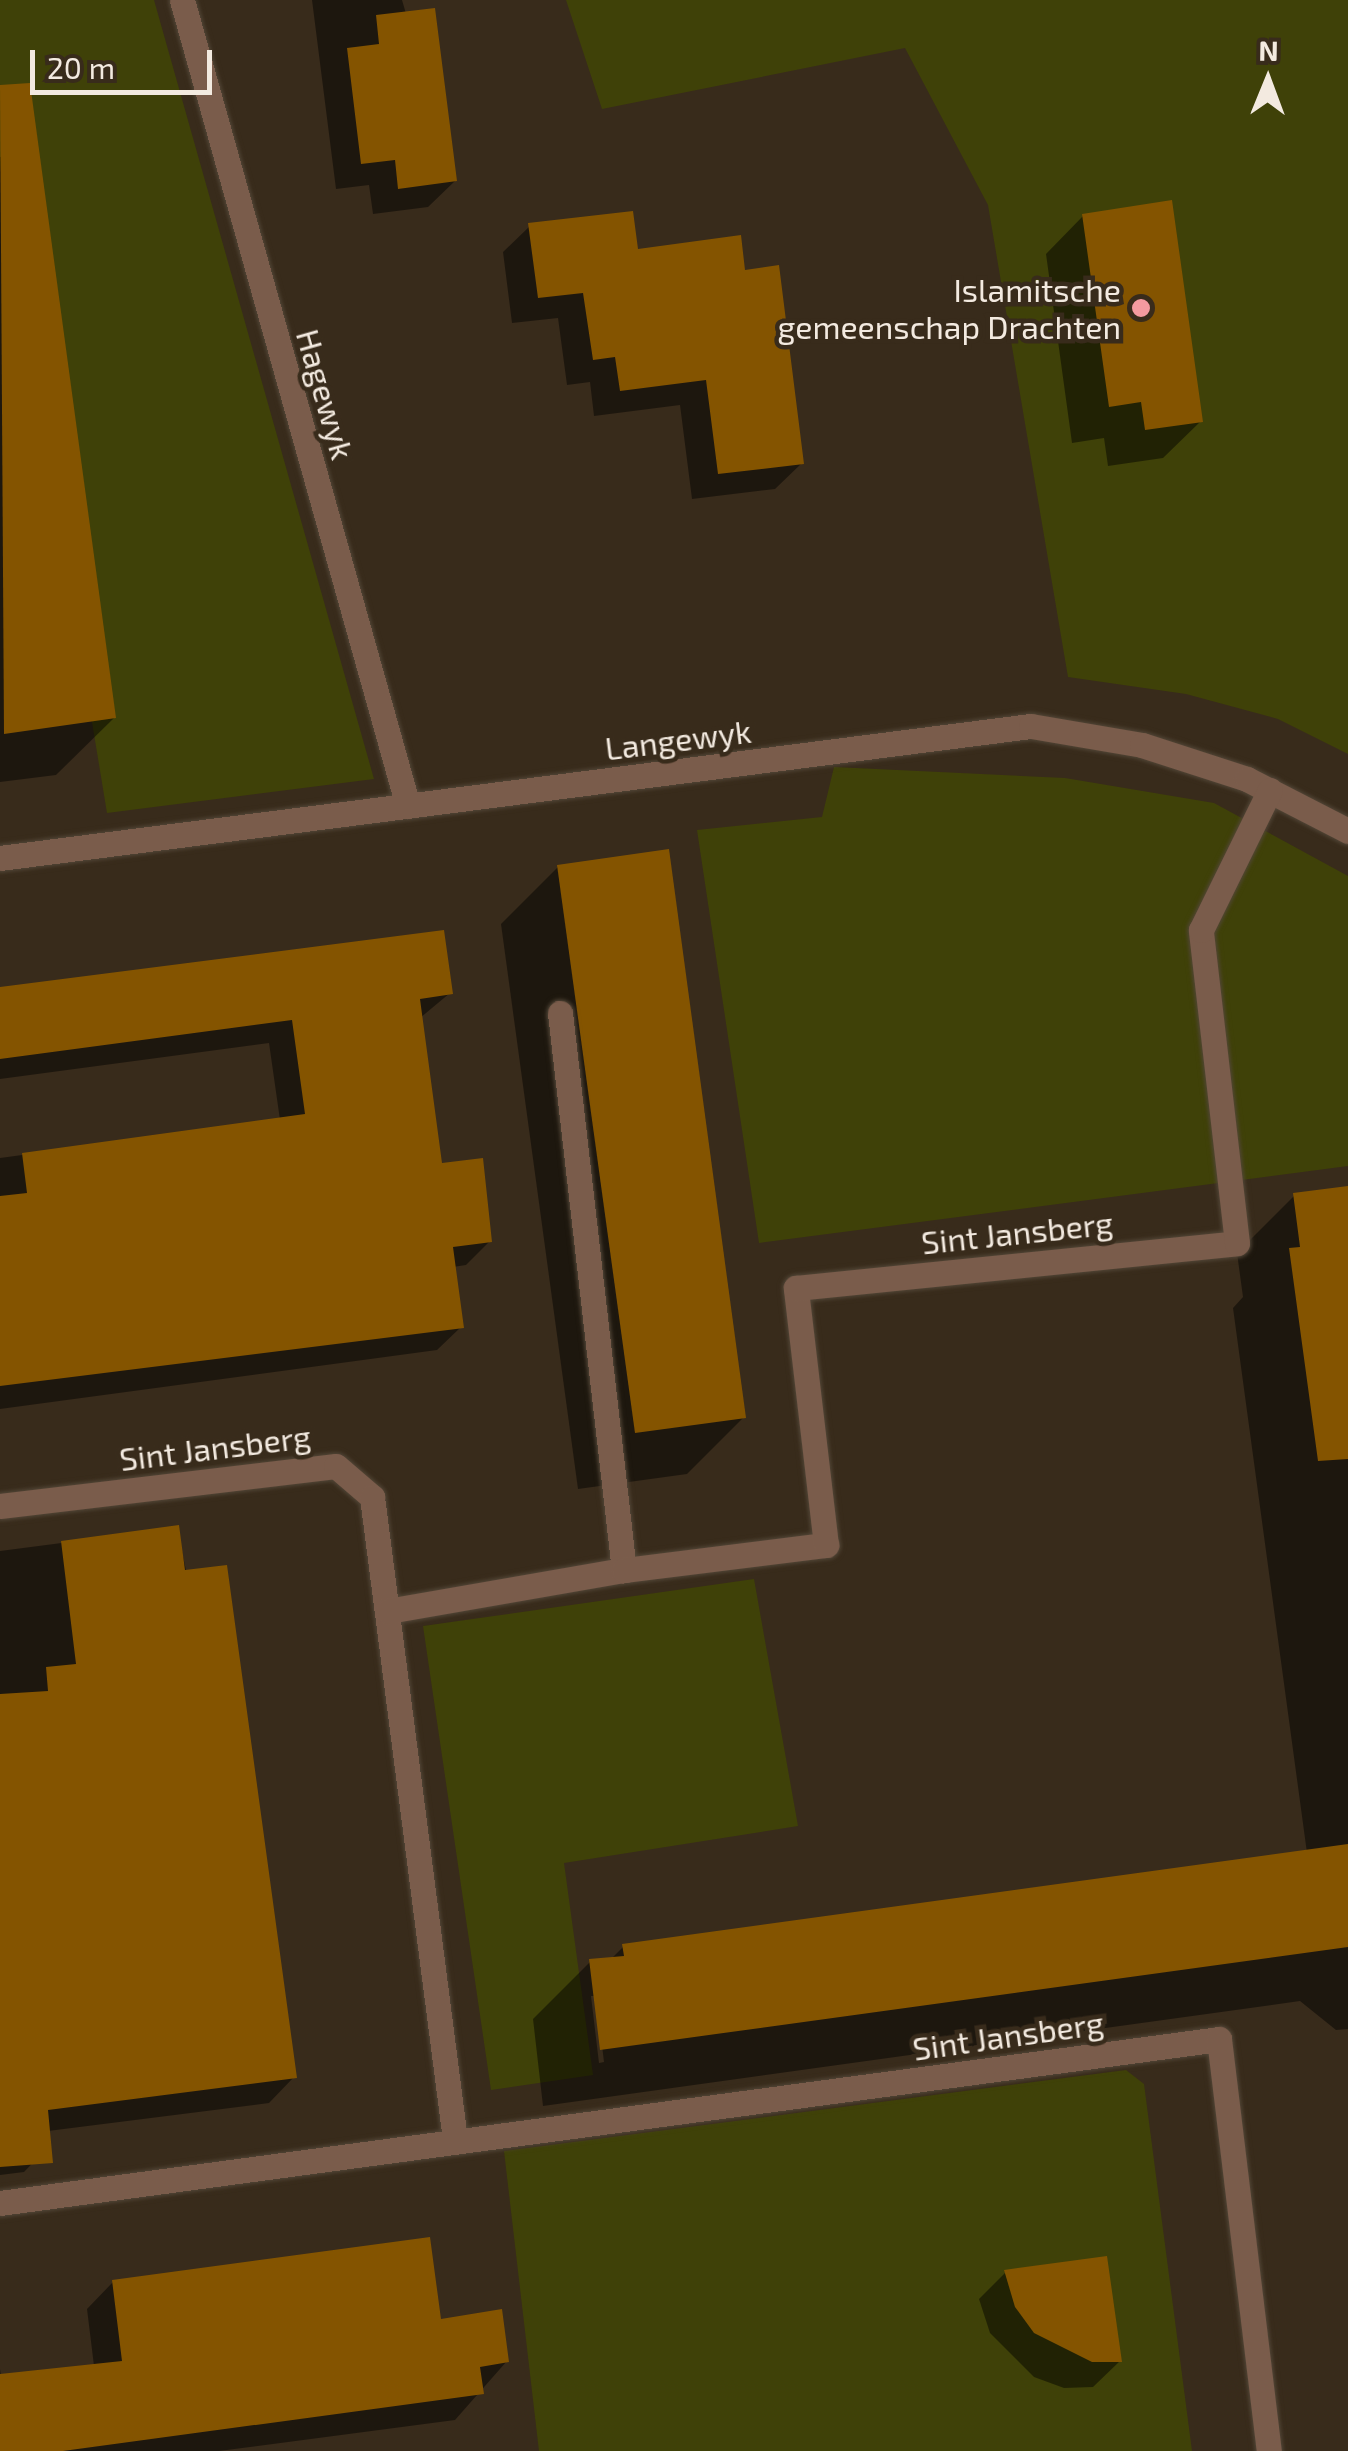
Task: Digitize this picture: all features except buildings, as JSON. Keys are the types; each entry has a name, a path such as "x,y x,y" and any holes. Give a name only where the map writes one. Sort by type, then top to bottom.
{"street":[{"name":"Hagewyk","path":"182,0 408,806"},
{"name":"Langewyk","path":"0,858 1031,726 1142,746 1270,790 1348,832"},
{"name":"Sint Jansberg","path":"388,1612 624,1570 826,1545 796,1288 1237,1243 1201,930 1270,790"},
{"path":"560,1014 624,1570"},
{"name":"Sint Jansberg","path":"0,1506 336,1466 372,1497 455,2140"},
{"name":"Sint Jansberg","path":"0,2203 1218,2040 1269,2451"}],"shaded area":[{"path":"0,0 154,0 374,779 107,813 0,164"},
{"path":"566,0 1348,0 1348,754 1278,719 1186,694 1068,677 988,205 905,48 602,109"},
{"path":"834,767 1065,778 1214,803 1348,876 1348,1166 759,1243 697,830 822,817"},
{"path":"754,1579 798,1826 564,1863 593,2075 491,2090 423,1626"},
{"path":"1126,2070 1144,2084 1192,2451 539,2451 504,2151"}],"place":[{"name":"Islamitsche gemeenschap Drachten","path":"1141,308"}]}
